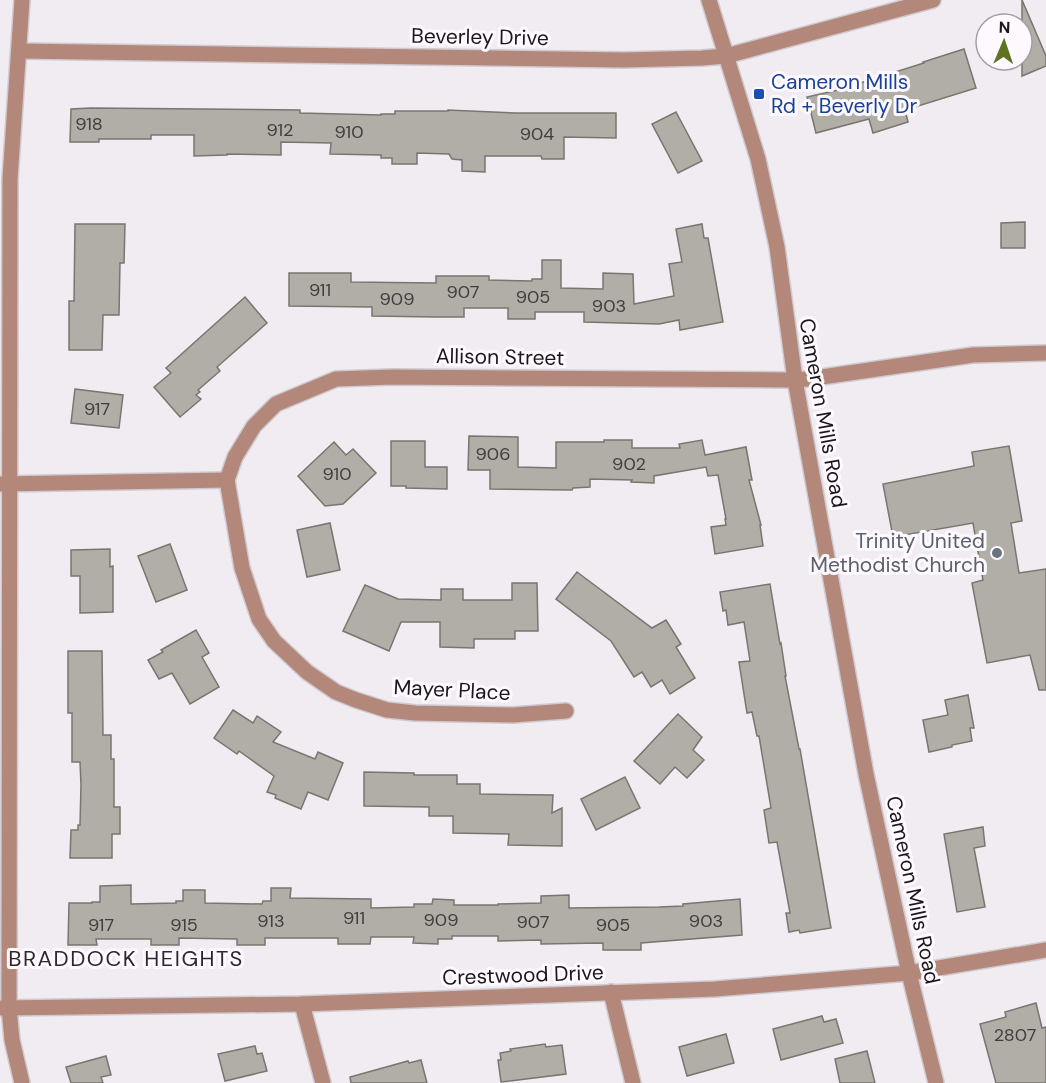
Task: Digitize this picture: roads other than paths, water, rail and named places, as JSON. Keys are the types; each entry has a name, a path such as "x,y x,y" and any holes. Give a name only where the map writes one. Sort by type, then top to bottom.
{"street":[{"path":"21,1083 5,1008 5,179 19,51 22,0"},
{"name":"Cameron Mills Road","path":"709,0 758,159 777,247 795,380 866,774 909,973 936,1083"},
{"name":"Beverley Drive","path":"19,51 624,60 702,58 726,56 933,0"},
{"name":"Allison Street","path":"227,480 235,457 254,426 276,405 336,379 392,377 795,380 973,355 1046,353"},
{"path":"5,484 227,480"},
{"name":"Mayer Place","path":"227,480 242,568 259,619 274,641 307,672 336,692 387,710 415,713 513,715 566,711"},
{"name":"Crestwood Drive","path":"5,1008 302,1004 715,989 909,973 1046,950"},
{"path":"611,992 633,1083"},
{"path":"302,1004 323,1083"}],"place":[{"name":"Cameron Mills Rd + Beverly Dr","path":"759,94"},
{"name":"Trinity United Methodist Church","path":"997,553"}],"district":[{"name":"BRADDOCK HEIGHTS","path":"126,958"}]}
